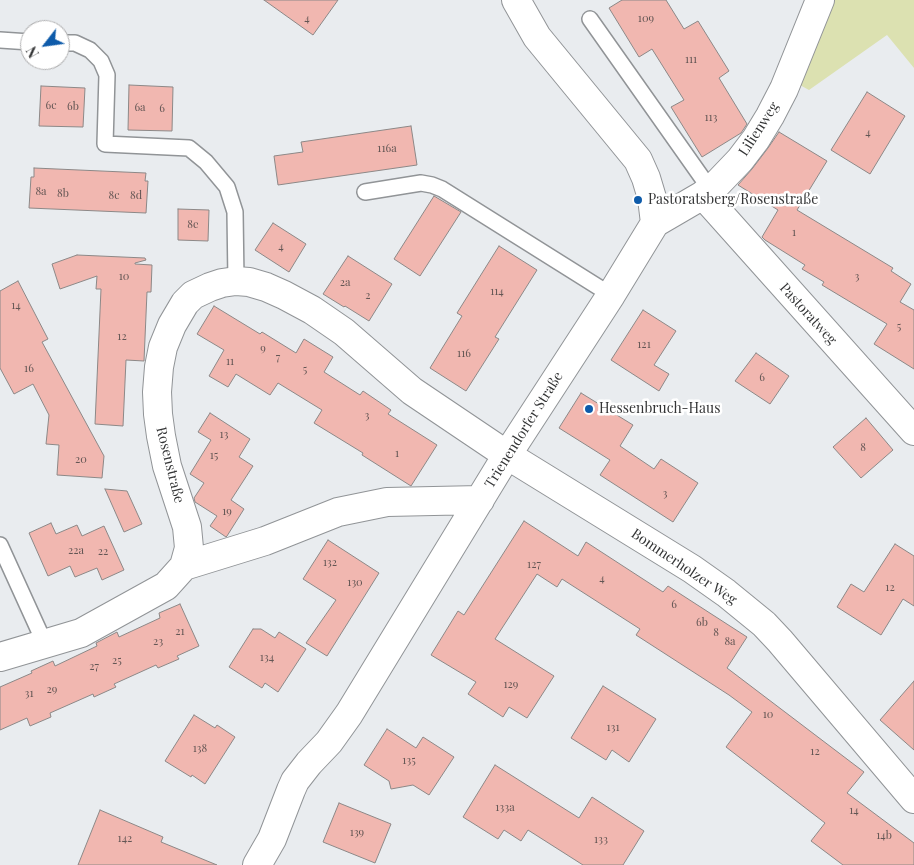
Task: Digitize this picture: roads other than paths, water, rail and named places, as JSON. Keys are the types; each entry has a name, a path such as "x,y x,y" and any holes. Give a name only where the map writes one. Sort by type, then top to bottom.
{"street":[{"path":"516,0 538,37 638,160 652,198 655,223"},
{"name":"Lilienweg","path":"655,223 706,192 740,160 756,139 784,89 820,0"},
{"name":"Pastoratweg","path":"706,192 914,432"},
{"name":"Trienendorfer Straße","path":"257,865 272,839 295,782 329,742 349,714 507,456 655,223"},
{"name":"Rosenstraße","path":"184,566 189,548 186,527 167,466 161,436 157,392 159,368 163,347 172,325 185,303 193,295 210,287 236,281 249,282 284,295 312,310 344,332 412,391 507,456"},
{"name":"Bommerholzer Weg","path":"507,456 692,569 748,610 764,624 795,658 914,799"},
{"path":"0,657 81,634 166,586 184,566 265,542 338,512 387,502 480,500"}],"lane":[{"path":"590,19 706,192"},
{"path":"0,40 20,41"},
{"path":"70,43 90,50 101,61 107,75 106,144 189,148 206,162 227,188 235,212 236,281"},
{"path":"365,192 421,184 442,188 610,295"},
{"path":"0,544 45,644"}],"place":[{"name":"Pastoratsberg/Rosenstraße","path":"638,200"},
{"name":"Hessenbruch-Haus","path":"589,409"}]}
